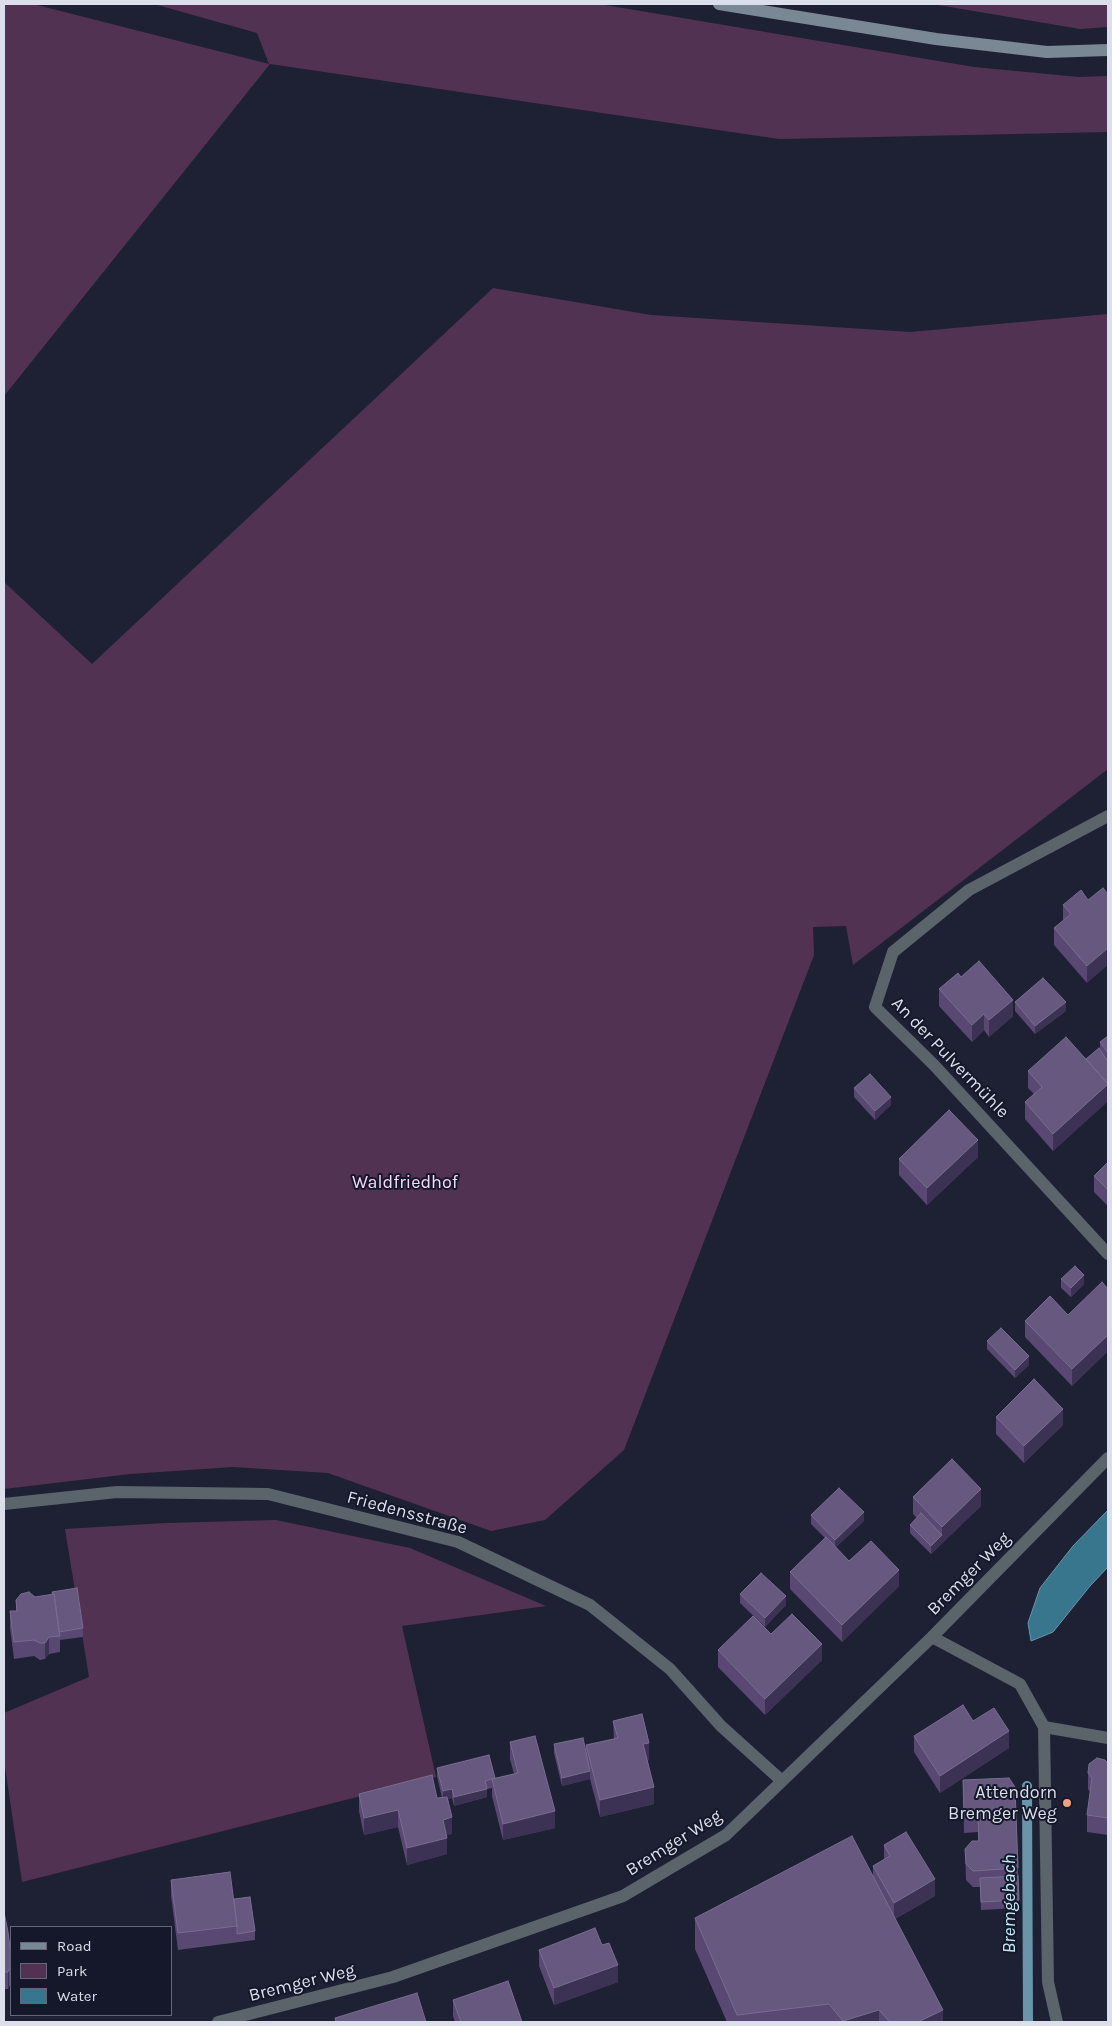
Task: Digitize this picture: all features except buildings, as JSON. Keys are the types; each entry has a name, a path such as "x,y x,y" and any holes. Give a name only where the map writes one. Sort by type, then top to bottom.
{"main road":[{"path":"719,4 954,41 1047,52 1108,50"}],"street":[{"name":"An der Pulvermühle","path":"1108,816 969,890 931,920 893,952 875,1007 934,1065 1108,1254"},
{"name":"Bremger Weg","path":"218,2022 393,1977 623,1896 726,1835 932,1637 1108,1458"},
{"name":"Friedensstraße","path":"4,1504 117,1492 268,1494 458,1542 590,1605 670,1669 721,1726 782,1781"},
{"path":"932,1637 1020,1684 1044,1727 1048,1982 1057,2022"},
{"path":"1044,1727 1108,1738"}],"green space":[{"path":"4,4 33,4 269,64 257,33 154,4 599,4 974,67 1079,77 1108,76 1108,132 779,139 270,64 4,396"},
{"path":"932,4 1108,4 1108,27 1080,29"},
{"name":"Waldfriedhof","path":"493,288 651,315 910,332 1108,314 1108,769 853,965 846,926 813,927 814,955 624,1450 545,1520 491,1531 328,1473 233,1467 130,1474 4,1489 4,582 92,664"},
{"path":"276,1520 410,1548 546,1606 402,1626 436,1777 22,1882 4,1760 4,1713 89,1677 65,1529 166,1523"}],"water":[{"path":"1108,1510 1108,1567 1053,1632 1031,1641 1028,1623 1040,1588 1073,1546"}],"waterway":[{"name":"Bremgebach","path":"1027,1786 1028,2022"}],"place":[{"name":"Attendorn Bremger Weg","path":"1067,1803"}]}
